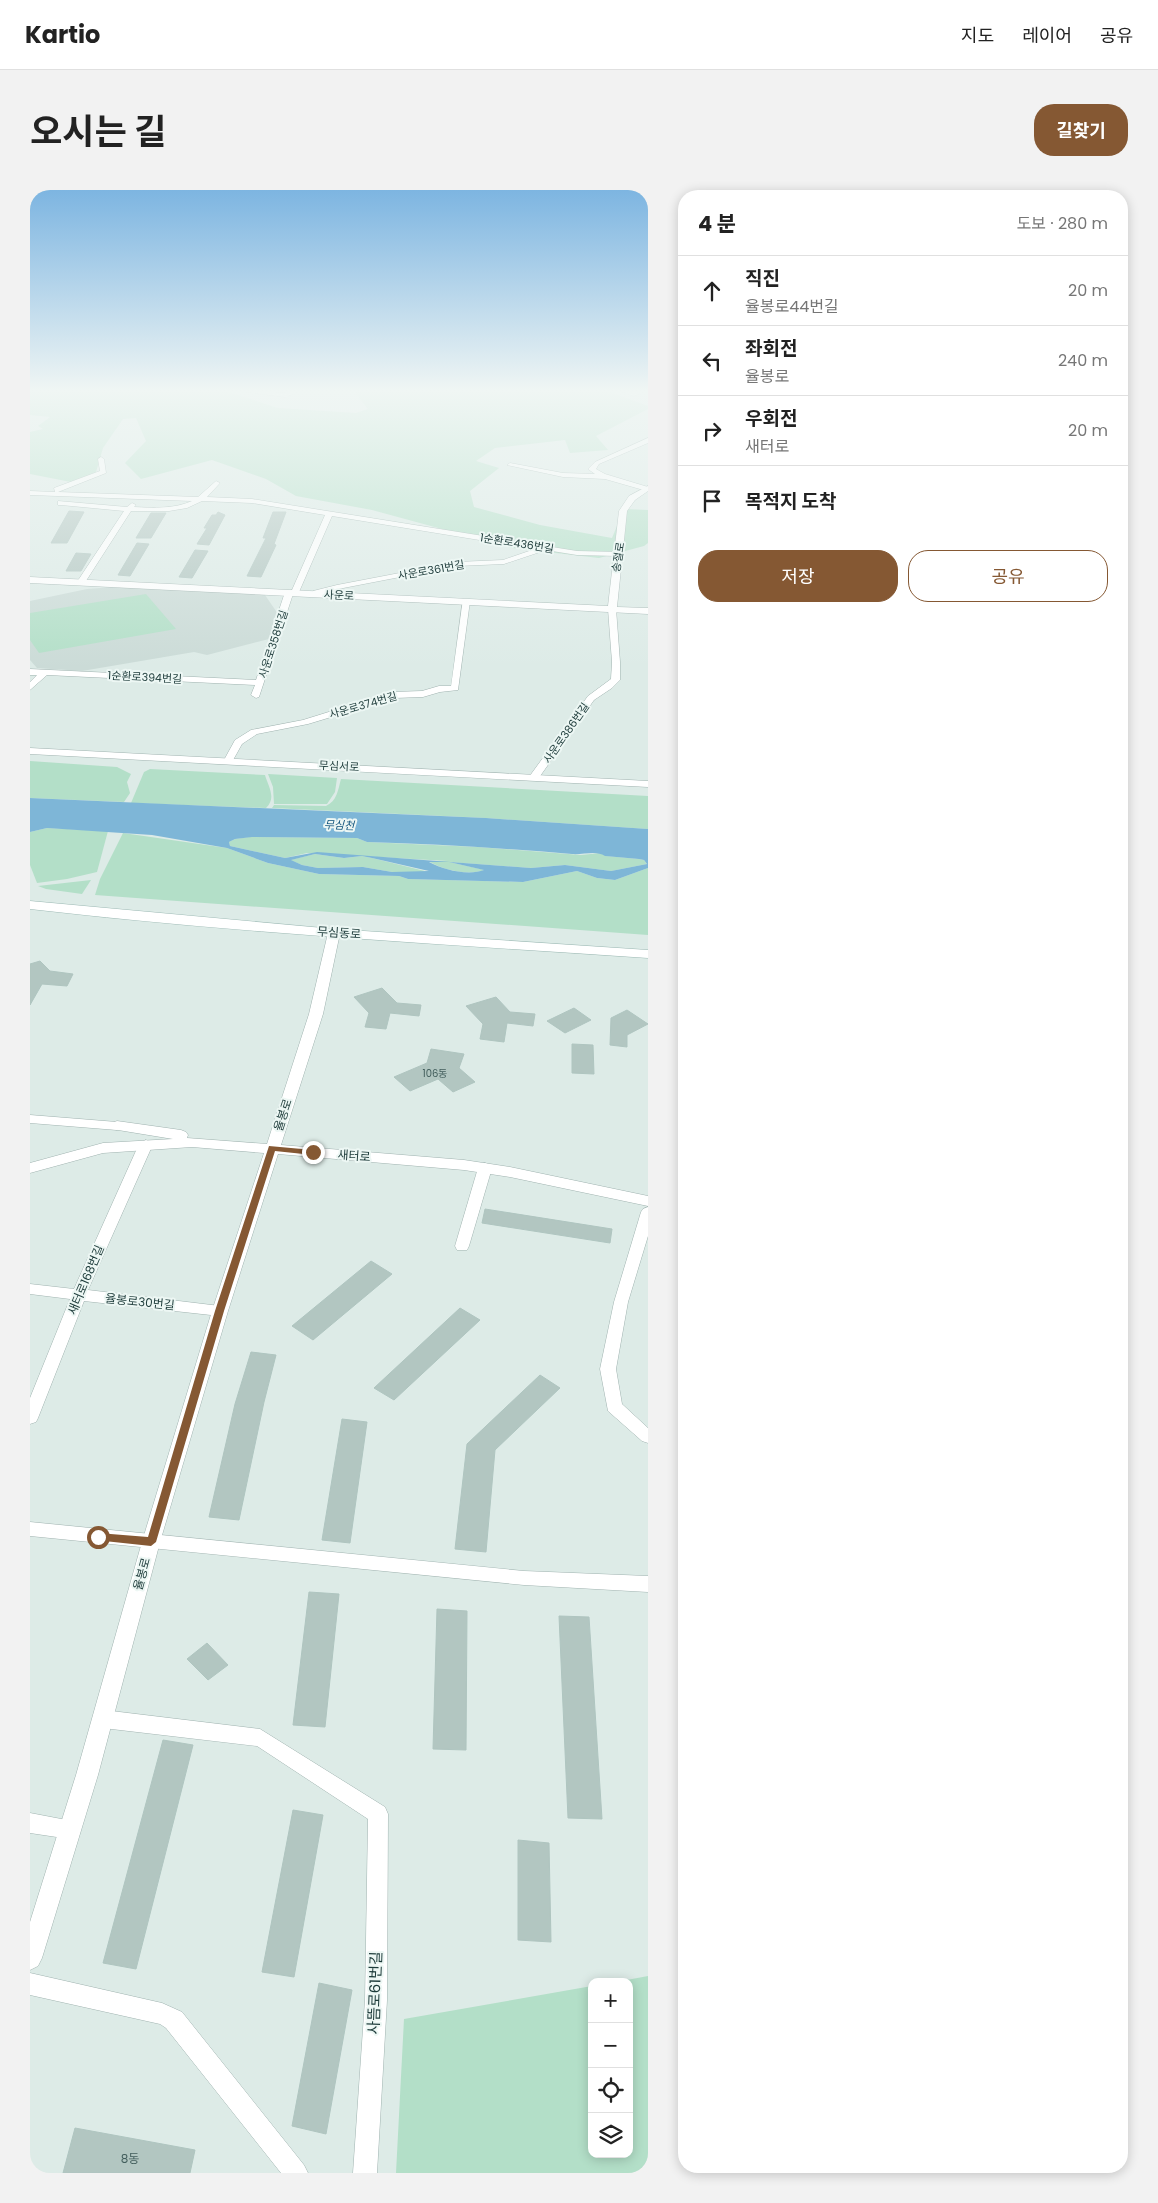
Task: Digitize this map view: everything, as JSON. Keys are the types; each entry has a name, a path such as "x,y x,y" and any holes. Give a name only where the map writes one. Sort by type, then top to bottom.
{"street":[{"path":"32,501 77,483"},
{"path":"32,501 128,509 183,507 196,503 216,483"},
{"path":"627,483 648,488"},
{"name":"송절로","path":"612,609 625,506 639,492 648,488"},
{"name":"1순환로436번길","path":"30,493 252,500 328,514 546,548 618,554"},
{"path":"82,582 128,509 139,496"},
{"name":"사운로358번길","path":"256,695 292,592 328,514"},
{"name":"사운로361번길","path":"316,593 337,587 457,564 504,562 546,548"},
{"name":"사운로","path":"30,580 648,611"},
{"name":"사운로374번길","path":"229,760 238,742 254,732 306,722 393,695 423,694 455,688 466,601"},
{"name":"사운로386번길","path":"534,777 591,698 615,680 616,662 612,609"},
{"name":"1순환로394번길","path":"30,672 260,683"},
{"path":"30,687 44,673"},
{"name":"무심서로","path":"30,751 229,760 648,784"},
{"name":"무심동로","path":"30,905 334,933 648,954"},
{"name":"율봉로","path":"30,1958 103,1719 151,1542 220,1311 316,1014 334,933"},
{"path":"30,1119 117,1126 250,1146"},
{"path":"111,1147 128,1136 125,1130 117,1126"},
{"name":"새터로","path":"30,1168 111,1147 192,1142 485,1168 648,1201"},
{"name":"새터로168번길","path":"30,1418 79,1296 146,1144"},
{"path":"462,1246 485,1168"},
{"path":"648,1212 621,1302 608,1369 614,1407 648,1437"},
{"name":"율봉로30번길","path":"30,1289 220,1311"},
{"path":"30,1530 524,1578 648,1584"},
{"name":"사뜸로61번길","path":"103,1719 260,1738 378,1814 376,2000 365,2173"},
{"path":"30,1823 70,1830"},
{"path":"30,1984 162,2014 174,2020 296,2173"}],"shaded area":[{"path":"113,587 265,595 278,614 269,639 207,655 194,652 82,671 37,668 30,660 30,601 87,589"}],"green space":[{"path":"272,483 481,483 470,491 474,507 540,525 612,538 624,509 648,510 648,543 644,546 599,558 512,548 372,510 296,496"},
{"path":"146,594 176,629 39,653 30,640 30,613"},
{"path":"30,761 117,767 131,774 127,782 130,793 124,802 30,798"},
{"path":"150,769 265,775 271,792 271,800 266,808 131,803 144,772"},
{"path":"268,774 337,778 335,792 327,804 274,804 273,787"},
{"path":"341,779 648,796 648,829 486,818 272,808 274,805 326,806 335,798"},
{"path":"47,828 108,831 97,872 37,883 30,865 30,832"},
{"path":"123,833 227,848 268,863 319,874 399,876 408,879 523,882 577,871 597,878 615,880 648,868 648,935 95,895 100,879"},
{"path":"249,837 357,838 367,842 478,847 581,855 601,853 606,856 644,860 647,864 611,871 565,865 531,868 449,862 485,870 463,872 441,867 428,861 448,861 307,853 285,858 230,846 229,842 235,839"},
{"path":"315,854 344,858 362,856 429,872 392,872 363,867 318,868 302,865 290,860"},
{"path":"91,880 82,894 46,889 38,886"},
{"path":"648,1976 648,2173 396,2173 404,2019 588,1987 588,2158 633,2158 633,1979"}],"water":[{"name":"무심천","path":"30,798 486,818 648,829 648,868 615,880 597,878 577,871 523,882 408,879 399,876 319,874 268,863 227,848 152,835 47,828 30,832","holes":["252,837 357,838 367,842 469,846 572,854 594,853 644,860 647,864 611,871 565,865 531,868 317,852 285,858 230,846 229,842 235,839","315,854 344,858 362,856 429,871 392,872 363,867 318,868 302,865 291,860","429,862 449,862 484,870 464,872 449,870"]}],"building":[{"path":"69,511 84,512 67,543 51,543"},
{"path":"218,512 225,515 209,545 197,544 207,528 204,528 212,515 216,515"},
{"path":"273,512 286,512 274,544 276,545 261,577 247,576 266,538 263,538"},
{"path":"151,513 166,513 151,538 136,538"},
{"path":"137,543 149,544 130,576 118,575"},
{"path":"195,550 208,551 192,578 179,577"},
{"path":"76,553 91,554 81,571 66,571"},
{"path":"40,961 50,971 73,974 67,986 42,984 30,1005 30,964"},
{"path":"382,988 397,1003 421,1005 419,1016 390,1013 386,1029 365,1027 369,1013 354,997"},
{"path":"496,997 510,1012 535,1014 533,1026 507,1023 504,1042 480,1039 483,1024 466,1006"},
{"path":"574,1008 591,1020 565,1033 547,1021"},
{"path":"627,1010 648,1024 627,1035 627,1047 610,1045 611,1018"},
{"path":"572,1044 593,1045 594,1074 572,1073"},
{"path":"431,1049 464,1054 459,1068 475,1082 453,1092 438,1079 410,1091 394,1077 427,1063"},
{"path":"485,1209 612,1229 610,1243 482,1223"},
{"path":"371,1261 392,1274 313,1340 292,1326"},
{"path":"460,1308 480,1320 394,1400 374,1388"},
{"path":"251,1352 276,1355 239,1520 209,1517 235,1404"},
{"path":"540,1375 560,1388 495,1450 486,1552 455,1549 467,1444"},
{"path":"342,1419 367,1422 350,1543 322,1540"},
{"path":"309,1592 339,1594 325,1727 293,1725"},
{"path":"437,1609 467,1611 466,1750 433,1749"},
{"path":"559,1616 589,1617 602,1819 568,1818"},
{"path":"207,1643 228,1665 208,1680 187,1659"},
{"path":"163,1740 193,1745 136,1969 103,1963"},
{"path":"293,1810 323,1815 294,1977 262,1972"},
{"path":"518,1840 549,1843 551,1942 518,1940"},
{"path":"319,1983 352,1990 326,2134 292,2126"},
{"path":"75,2128 195,2150 190,2173 63,2173"}],"route":[{"path":"98,1537 151,1542 220,1311 272,1148 313,1152"}]}
